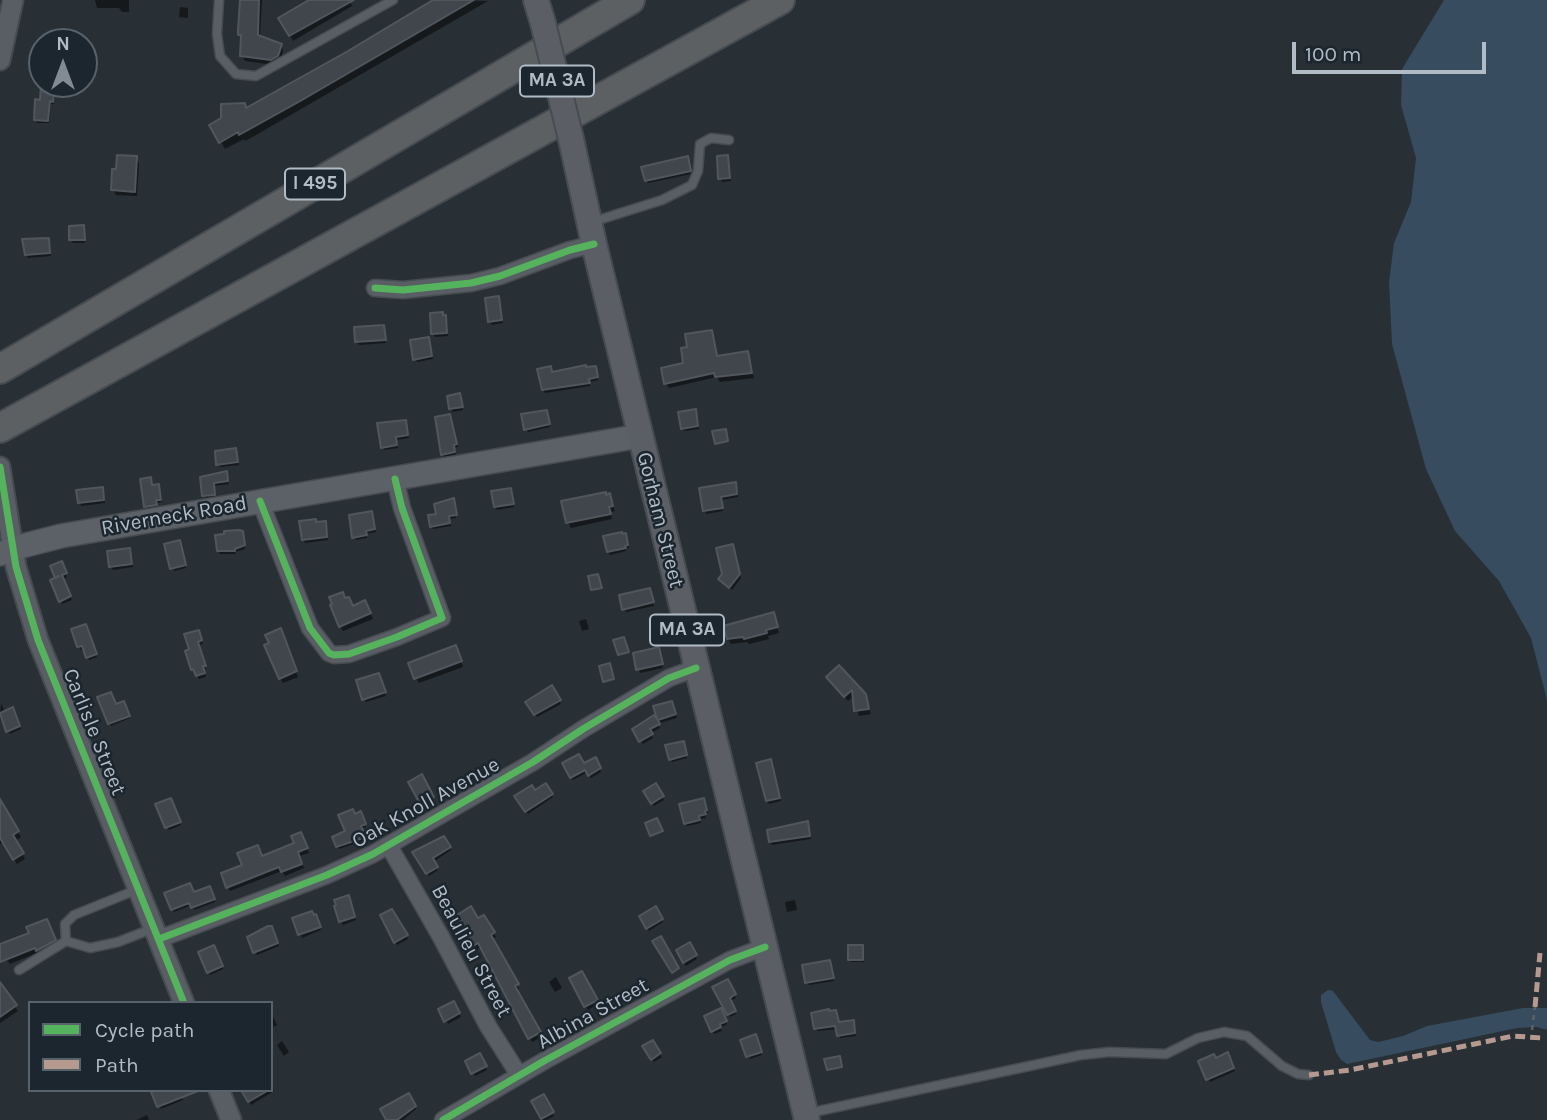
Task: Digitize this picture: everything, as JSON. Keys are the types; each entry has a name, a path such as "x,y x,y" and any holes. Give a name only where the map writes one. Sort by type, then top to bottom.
{"highway":[{"name":"I 495","path":"0,369 630,0"},
{"path":"0,429 780,0"}],"main road":[{"name":"Gorham Street","path":"540,12 591,233 806,1117"},
{"name":"Riverneck Road","path":"6,552 61,536 640,436"}],"street":[{"path":"0,60 13,0"},
{"path":"375,288 411,289 471,283 500,276 570,250 591,233"},
{"name":"Carlisle Street","path":"0,467 6,552 47,663 183,1001"},
{"path":"260,501 310,628 329,653 341,655 378,645 442,618 402,508 395,479"},
{"name":"Oak Knoll Avenue","path":"157,933 327,875 389,846 669,678 696,667"},
{"name":"Beaulieu Street","path":"389,846 482,1016 519,1075"},
{"name":"Albina Street","path":"447,1119 519,1075 730,960 765,947"},
{"path":"220,1092 231,1120"}],"lane":[{"path":"219,0 217,34 220,56 236,74 256,76 393,0"},
{"path":"591,233 692,185 698,171 700,145 711,138 729,140"},
{"path":"66,941 65,924 74,915 139,888"},
{"path":"19,970 66,941 90,948 157,933"},
{"path":"806,1117 1081,1055 1109,1052 1166,1054 1198,1038 1224,1032 1247,1036 1282,1066 1298,1074 1309,1074"}],"path":[{"path":"1532,1030 1535,1007"}],"water":[{"path":"1444,0 1547,0 1547,700 1531,638 1499,581 1455,531 1426,469 1392,344 1389,282 1394,243 1411,202 1416,158 1401,105 1402,69"},
{"path":"1328,990 1333,991 1370,1040 1378,1042 1427,1026 1523,1008 1547,1008 1547,1030 1537,1027 1517,1028 1347,1064 1336,1052 1321,1002 1321,995"}],"building":[{"path":"240,0 259,0 258,35 282,44 278,56 271,60 240,56"},
{"path":"309,0 354,0 289,36 278,18"},
{"path":"433,0 474,0 302,100 219,143 209,125 221,118 221,104 245,103 246,108"},
{"path":"53,98 53,102 50,101 48,121 34,120 35,99"},
{"path":"117,155 137,156 135,192 111,190 112,169 116,169"},
{"path":"728,155 730,178 718,179 717,156"},
{"path":"688,156 691,171 645,181 641,167"},
{"path":"84,225 85,240 69,240 69,226"},
{"path":"49,238 50,253 25,255 22,239"},
{"path":"499,296 502,320 488,322 485,298"},
{"path":"443,312 443,315 446,315 447,333 431,334 430,313"},
{"path":"384,325 386,340 355,342 354,327"},
{"path":"712,330 717,356 748,351 752,373 715,377 714,373 664,384 661,368 683,363 681,348 687,347 685,334"},
{"path":"429,337 432,356 413,360 410,340"},
{"path":"586,365 596,366 598,377 589,379 590,383 542,390 537,369 551,366 552,372"},
{"path":"460,393 463,407 449,409 447,396"},
{"path":"696,409 698,426 681,429 678,412"},
{"path":"547,410 550,424 524,430 521,414"},
{"path":"450,414 457,444 454,445 455,452 441,455 435,417"},
{"path":"406,420 408,435 396,437 397,445 381,448 377,423"},
{"path":"726,429 728,441 715,444 712,431"},
{"path":"236,448 238,462 216,465 215,451"},
{"path":"227,471 228,481 214,483 215,495 202,496 200,477"},
{"path":"151,477 152,485 159,484 161,500 156,500 157,505 144,507 140,479"},
{"path":"736,482 737,494 721,497 723,508 703,511 699,488"},
{"path":"103,487 104,500 78,503 76,490"},
{"path":"511,488 514,504 494,507 491,491"},
{"path":"606,492 606,495 610,493 613,506 609,507 611,514 566,523 561,501"},
{"path":"454,498 457,515 449,516 450,523 430,527 428,515 436,514 434,504"},
{"path":"372,511 375,529 366,531 367,535 352,538 349,515"},
{"path":"316,519 316,522 326,521 327,537 302,540 299,521"},
{"path":"243,531 245,545 235,551 217,551 215,535"},
{"path":"626,533 626,548 607,552 603,536"},
{"path":"180,540 186,565 170,569 164,544"},
{"path":"733,544 740,574 729,588 718,579 722,574 716,548"},
{"path":"130,548 132,564 109,567 107,551"},
{"path":"62,561 67,573 62,575 71,596 59,602 50,580 55,578 50,566"},
{"path":"598,574 602,588 591,590 588,576"},
{"path":"650,588 654,602 622,610 619,595"},
{"path":"343,592 353,606 365,600 371,613 339,627 329,597"},
{"path":"774,612 778,627 744,639 727,639 723,626"},
{"path":"86,624 97,654 86,658 82,646 77,647 71,629"},
{"path":"281,628 297,671 279,679 264,645 269,643 265,635"},
{"path":"199,630 202,640 198,642 206,666 203,666 205,673 196,676 193,669 191,670 185,651 189,649 184,634"},
{"path":"624,637 629,652 618,655 613,640"},
{"path":"456,645 462,661 414,679 408,663"},
{"path":"659,647 663,664 636,670 633,653"},
{"path":"610,663 614,679 603,682 599,666"},
{"path":"839,665 866,694 869,709 854,711 852,690 844,697 826,677"},
{"path":"379,673 386,692 362,700 356,680"},
{"path":"552,685 561,700 534,715 525,702"},
{"path":"111,692 116,704 124,701 130,716 108,724 97,697"},
{"path":"672,701 676,714 658,720 660,724 650,729 653,734 639,742 632,729 654,715 657,719 653,706"},
{"path":"13,707 20,726 6,732 0,713"},
{"path":"684,741 687,755 669,760 665,745"},
{"path":"579,754 584,763 596,757 601,768 588,776 585,770 570,778 562,763"},
{"path":"771,759 780,798 766,801 756,763"},
{"path":"422,774 434,797 420,804 408,782"},
{"path":"546,783 553,794 525,812 514,796 532,785 535,790"},
{"path":"656,783 664,796 651,804 643,791"},
{"path":"171,798 181,822 165,828 155,804"},
{"path":"704,798 706,814 699,816 700,820 684,824 679,804"},
{"path":"0,799 19,831 13,835 24,853 13,860 0,838"},
{"path":"353,809 355,814 361,811 366,824 361,826 366,837 336,847 332,837 345,831 338,815"},
{"path":"657,818 663,831 650,836 645,823"},
{"path":"808,821 810,836 769,842 767,830"},
{"path":"301,832 308,848 298,852 302,864 281,872 279,867 226,888 221,873 242,865 237,853 258,845 262,856 294,843 291,836"},
{"path":"444,836 451,847 433,858 438,867 426,874 412,852"},
{"path":"190,883 194,892 210,886 215,899 191,908 189,903 171,910 164,893"},
{"path":"349,895 355,917 339,922 334,900"},
{"path":"471,906 478,918 484,915 495,932 491,935 519,984 515,986 541,1032 528,1039 478,943 466,951 459,939 465,935 457,915"},
{"path":"656,906 663,919 646,929 639,916"},
{"path":"392,909 408,935 394,943 380,915"},
{"path":"312,911 321,927 298,935 292,918"},
{"path":"47,919 56,940 36,951 35,948 0,962 0,944 29,933 26,927"},
{"path":"272,926 278,943 253,953 247,937"},
{"path":"661,936 679,968 672,973 652,941"},
{"path":"690,942 697,955 683,963 676,950"},
{"path":"214,945 223,966 207,973 198,952"},
{"path":"848,945 863,945 863,960 848,960"},
{"path":"830,960 834,978 805,983 802,965"},
{"path":"582,971 598,1000 584,1007 569,978"},
{"path":"728,979 736,994 730,998 736,1011 727,1015 712,987"},
{"path":"0,982 17,1005 0,1017"},
{"path":"454,1001 460,1013 444,1022 438,1009"},
{"path":"721,1008 727,1021 711,1032 704,1016"},
{"path":"836,1010 839,1022 854,1020 855,1033 837,1036 835,1026 814,1029 811,1013"},
{"path":"756,1034 762,1052 746,1057 740,1040"},
{"path":"653,1040 661,1053 651,1060 642,1046"},
{"path":"1228,1052 1234,1068 1206,1080 1198,1061 1214,1054 1216,1058"},
{"path":"480,1053 487,1066 471,1074 465,1061"},
{"path":"840,1056 842,1067 827,1070 824,1059"},
{"path":"151,1092 195,1092 157,1107"},
{"path":"242,1092 266,1092 248,1102"},
{"path":"409,1093 416,1106 397,1120 386,1120 380,1109"},
{"path":"544,1094 554,1112 541,1119 531,1101"}],"marked path":[{"path":"1535,1007 1540,953"},
{"path":"1309,1075 1350,1070 1513,1036 1542,1038"}],"cycle path":[{"path":"375,288 403,290 471,283 594,244"},
{"path":"0,467 16,567 38,640 183,1001"},
{"path":"260,501 310,628 329,653 349,654 442,618 402,508 395,479"},
{"path":"159,939 327,875 373,854 533,762 669,678 696,668"},
{"path":"443,1120 544,1061 730,960 765,947"}]}
